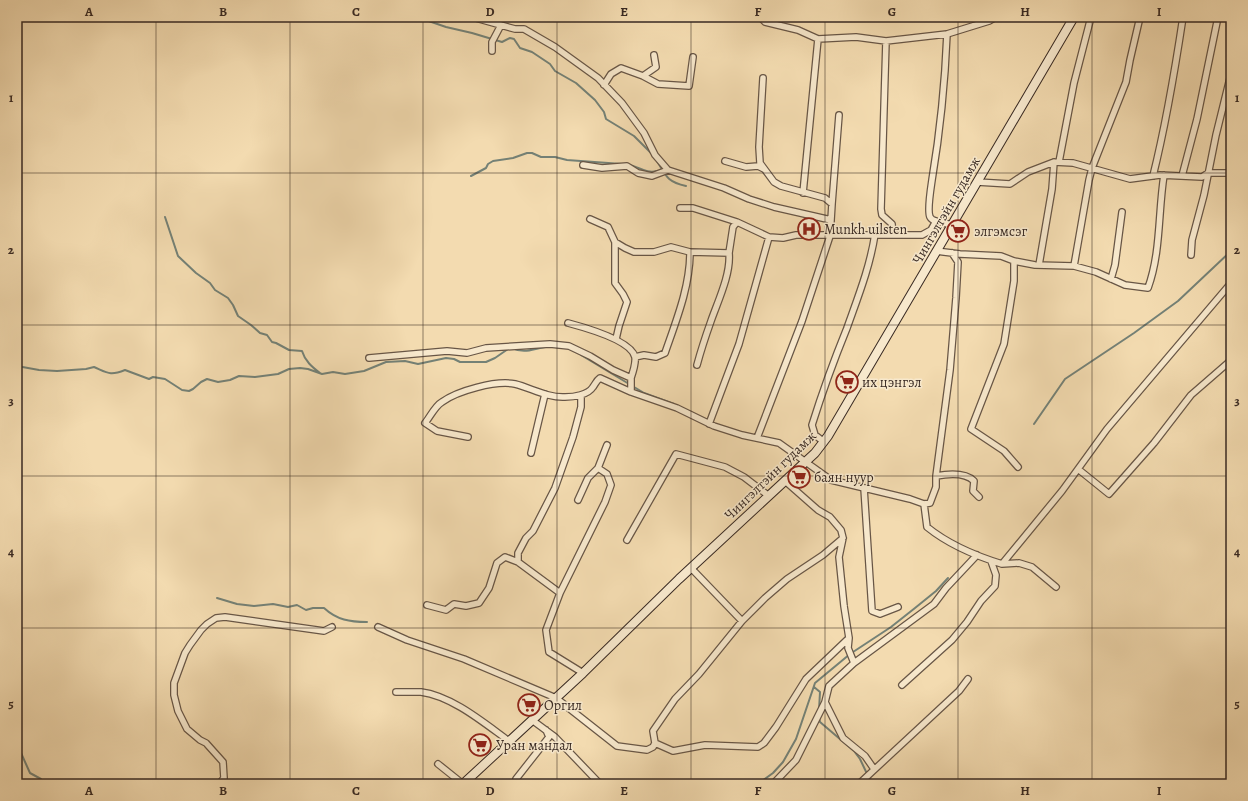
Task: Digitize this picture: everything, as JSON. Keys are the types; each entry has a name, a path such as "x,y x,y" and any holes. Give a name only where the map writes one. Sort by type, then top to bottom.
{"main road":[{"name":"Чингэлтэйн гудамж","path":"463,784 583,673 691,568 816,453 824,442 1074,17"}],"street":[{"path":"472,17 515,29 524,29 556,47 598,78 622,103 644,133 655,155 668,170 724,188 749,199 774,207 831,220"},
{"path":"760,17 765,22 798,30 818,39 856,37 886,41 947,34 989,21 996,17"},
{"path":"858,17 877,17"},
{"path":"1039,265 1057,162 1090,17"},
{"path":"1074,266 1092,168 1126,82 1140,17"},
{"path":"1154,176 1171,90 1183,17"},
{"path":"1182,176 1197,119 1218,17"},
{"path":"492,51 492,42 501,25"},
{"path":"947,34 940,136 930,192 930,218 952,225"},
{"path":"803,193 818,39"},
{"path":"886,41 881,185 882,215 892,224 893,235"},
{"path":"643,76 656,67 654,55"},
{"path":"604,85 611,74 621,68 643,76 658,84 690,86 694,57"},
{"path":"1191,254 1192,240 1210,170 1216,135 1231,74"},
{"path":"763,78 759,147 760,163 774,182 780,186 825,198 832,204"},
{"path":"757,438 802,321 830,236 839,115"},
{"path":"725,161 746,167 758,166 764,169"},
{"path":"977,182 1010,184 1028,172 1057,162 1073,163 1130,179 1164,175 1202,177 1208,173 1231,173"},
{"path":"583,165 602,168 628,166 638,173 652,176 668,170"},
{"path":"936,251 1002,256 1039,265 1074,266 1096,272 1125,285 1148,288 1153,274 1164,175"},
{"path":"680,208 693,208 737,222 770,237 783,238 796,235 922,235 931,230 936,221"},
{"path":"1111,279 1115,264 1122,212"},
{"path":"590,219 608,227 615,242 615,283 627,302 616,339"},
{"path":"697,365 730,261 729,253 733,227 737,222"},
{"path":"824,442 815,435 812,426 825,385 859,294 873,250 875,234"},
{"path":"709,424 739,344 770,237"},
{"path":"615,242 634,252 654,252 671,247 690,252 729,253"},
{"path":"635,357 656,357 664,353 680,309 690,268 690,252"},
{"path":"468,437 437,431 425,423 441,402 466,390 501,384 513,384 545,394 564,397 581,395 588,392 593,388 596,380 600,378 631,392 677,408 709,424 735,433 779,443 805,463 831,480 910,499 924,504 930,503 936,487 936,476 950,370 958,262 952,253"},
{"path":"1014,260 1014,280 1004,344 971,429 1004,451 1018,467"},
{"path":"1002,564 1062,490 1107,430 1231,283"},
{"path":"568,323 616,339 631,350 635,357 631,378 631,392"},
{"path":"369,358 446,350 467,353 486,348 550,344 569,346 631,378"},
{"path":"1078,469 1109,494 1154,443 1191,395 1229,362 1231,357"},
{"path":"531,453 545,394"},
{"path":"518,562 518,553 526,538 533,531 555,488 573,437 581,408 581,395"},
{"path":"578,500 588,478 598,468 606,445"},
{"path":"627,540 676,454 725,467 744,477 769,496"},
{"path":"583,673 549,652 546,630 560,593 602,509 611,486 606,474 598,468"},
{"path":"936,476 945,474 970,477 974,481 973,491 979,497"},
{"path":"785,481 833,520 841,530 843,538 839,557 849,638 848,648 854,662"},
{"path":"864,488 872,611 880,614 898,607"},
{"path":"924,504 927,527 937,535 991,561 1002,564 1019,563 1032,567 1056,587"},
{"path":"378,627 407,640 464,659 556,698 617,746 647,750 653,747 655,743 652,731 675,698 699,674 742,621 787,579 823,555 843,538"},
{"path":"772,784 796,760 825,702 829,686 854,662 934,604 946,588 977,555"},
{"path":"427,605 446,610 454,604 466,606 478,603 489,588 497,563 505,557 518,562 560,593"},
{"path":"902,685 952,640 967,622 981,600 995,586 996,575 991,561"},
{"path":"691,568 742,621"},
{"path":"219,784 224,778 223,762 206,743 187,729 178,711 174,695 174,683 185,653 190,645 201,630 216,618 226,617 324,632 332,627"},
{"path":"655,743 673,751 705,745 758,747 764,743 776,727 806,679 849,638"},
{"path":"857,784 959,691 968,679"},
{"path":"396,692 422,692 444,699 477,718 509,741"},
{"path":"825,702 843,738 865,756 874,769"},
{"path":"532,720 555,737 600,784"},
{"path":"519,784 516,779 549,737 546,730"},
{"path":"438,764 463,784"}],"waterway":[{"path":"417,17 446,27 502,42 510,38 514,39 520,48 532,52 550,64 555,71 576,83 595,100 604,112 606,119 634,136 651,153"},
{"path":"471,176 486,168 488,164 493,161 513,158 527,153 532,153 541,157 555,157 567,160 622,164"},
{"path":"657,161 668,178 675,183 686,186"},
{"path":"628,165 645,171 657,171"},
{"path":"165,217 178,256 196,273 210,283 215,290 228,298 238,316 260,333 267,335 272,342 289,350 302,351 309,364 320,373"},
{"path":"1034,424 1065,379 1134,333 1178,301 1231,251"},
{"path":"512,348 525,351 545,347"},
{"path":"17,366 39,370 57,371 94,367 112,373 125,370 149,379 153,377 165,379 182,390 189,391 207,379 218,382 230,380 239,376 255,377 278,374 289,369 308,369 322,374 333,372 345,374 364,371 386,362 405,361 418,364 446,358 454,359 460,362 486,362 508,349"},
{"path":"581,355 644,393 674,404"},
{"path":"758,784 773,773 783,762 796,739 815,683 850,654 891,627 936,591 948,578"},
{"path":"217,598 237,604 254,606 273,604 288,607 297,605 306,610 313,608 324,608 344,620 367,622"},
{"path":"814,687 820,692 819,710"},
{"path":"819,718 820,722 854,751 860,759 869,778 876,784"},
{"path":"17,744 30,773 41,779 45,784"}],"place":[{"name":"Munkh uilsten","path":"809,229"},
{"name":"элгэмсэг","path":"958,231"},
{"name":"их цэнгэл","path":"847,382"},
{"name":"баян нуур","path":"799,477"},
{"name":"Оргил","path":"529,705"},
{"name":"Уран мандал","path":"480,745"}]}
